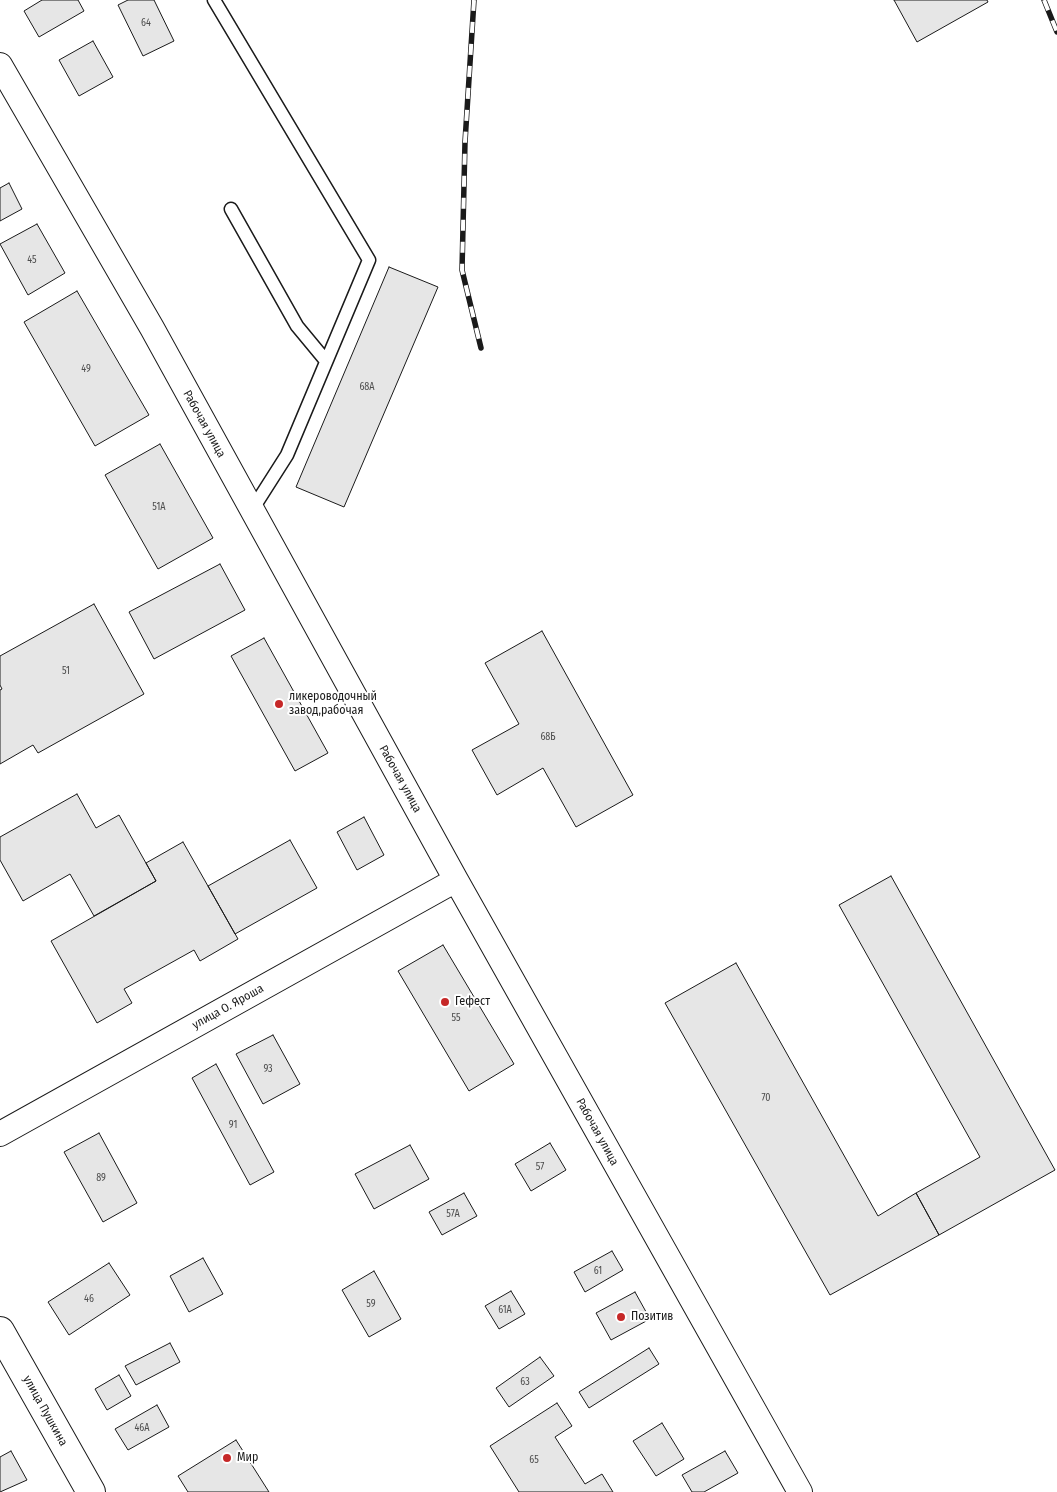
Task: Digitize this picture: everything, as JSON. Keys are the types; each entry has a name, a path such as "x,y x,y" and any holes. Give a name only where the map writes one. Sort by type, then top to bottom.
{"main road":[{"name":"улица Пушкина","path":"0,1330 91,1492"}],"street":[{"name":"Рабочая улица","path":"0,65 152,328 456,880 800,1492"},
{"name":"улица О. Яроша","path":"0,1134 456,880"}],"lane":[{"path":"214,0 368,260 286,455 252,510"},
{"path":"231,209 296,326 326,360"}],"building":[{"path":"42,0 78,0 84,11 39,37 24,11"},
{"path":"128,0 154,0 174,41 143,56 118,5"},
{"path":"894,0 987,0 988,2 917,42"},
{"path":"93,41 113,77 79,96 59,60"},
{"path":"9,183 22,209 0,221 0,188"},
{"path":"37,224 65,273 28,295 0,244"},
{"path":"389,267 438,287 344,507 296,487"},
{"path":"77,291 149,415 95,446 24,322"},
{"path":"160,444 213,538 158,569 105,475"},
{"path":"220,564 245,610 154,659 129,612"},
{"path":"94,604 144,694 38,753 33,745 0,764 0,690 2,689 0,685 0,656"},
{"path":"542,631 633,795 576,827 543,768 497,795 472,750 519,724 485,663"},
{"name":"ликероводочный завод,рабочая","path":"264,638 328,753 295,771 231,656"},
{"path":"77,794 96,828 119,815 156,881 94,916 70,874 23,901 0,860 0,837"},
{"path":"364,817 384,855 357,870 337,832"},
{"path":"290,840 317,888 235,934 208,886"},
{"path":"183,842 238,939 200,961 194,950 124,989 132,1003 97,1023 51,941 156,881 146,863"},
{"path":"891,876 1055,1170 939,1235 916,1193 980,1157 839,905"},
{"path":"443,945 514,1064 469,1091 398,971"},
{"path":"736,963 878,1216 916,1193 939,1235 830,1295 665,1003"},
{"path":"273,1035 300,1084 263,1104 236,1054"},
{"path":"216,1064 274,1172 250,1185 192,1078"},
{"path":"99,1133 137,1203 103,1222 64,1152"},
{"path":"550,1143 566,1170 531,1191 515,1164"},
{"path":"410,1145 429,1179 374,1209 355,1174"},
{"path":"464,1193 477,1216 442,1235 429,1212"},
{"path":"612,1251 623,1270 585,1292 574,1272"},
{"path":"203,1258 223,1294 189,1312 170,1276"},
{"path":"109,1263 130,1295 69,1335 48,1302"},
{"path":"374,1271 401,1319 369,1337 342,1290"},
{"path":"511,1291 525,1314 499,1329 485,1306"},
{"path":"635,1292 650,1319 611,1340 596,1313"},
{"path":"170,1343 180,1362 136,1385 125,1366"},
{"path":"649,1348 659,1364 589,1408 579,1392"},
{"path":"540,1357 554,1376 509,1407 496,1388"},
{"path":"119,1375 131,1396 107,1410 95,1389"},
{"path":"557,1403 572,1426 555,1437 585,1484 602,1474 613,1492 519,1492 490,1446"},
{"path":"157,1405 169,1427 128,1450 115,1429"},
{"path":"662,1423 684,1459 656,1476 633,1441"},
{"name":"Мир","path":"236,1440 269,1492 188,1492 178,1476"},
{"path":"11,1451 27,1480 0,1492 0,1457"},
{"path":"725,1451 738,1473 704,1492 692,1492 682,1475"}],"railway":[{"path":"474,0 465,142 462,270 481,348"},
{"path":"1044,0 1057,32"}],"place":[{"name":"ликероводочный завод,рабочая","path":"279,704"},
{"name":"Гефест","path":"445,1002"},
{"name":"Позитив","path":"621,1317"},
{"name":"Мир","path":"227,1458"}]}
